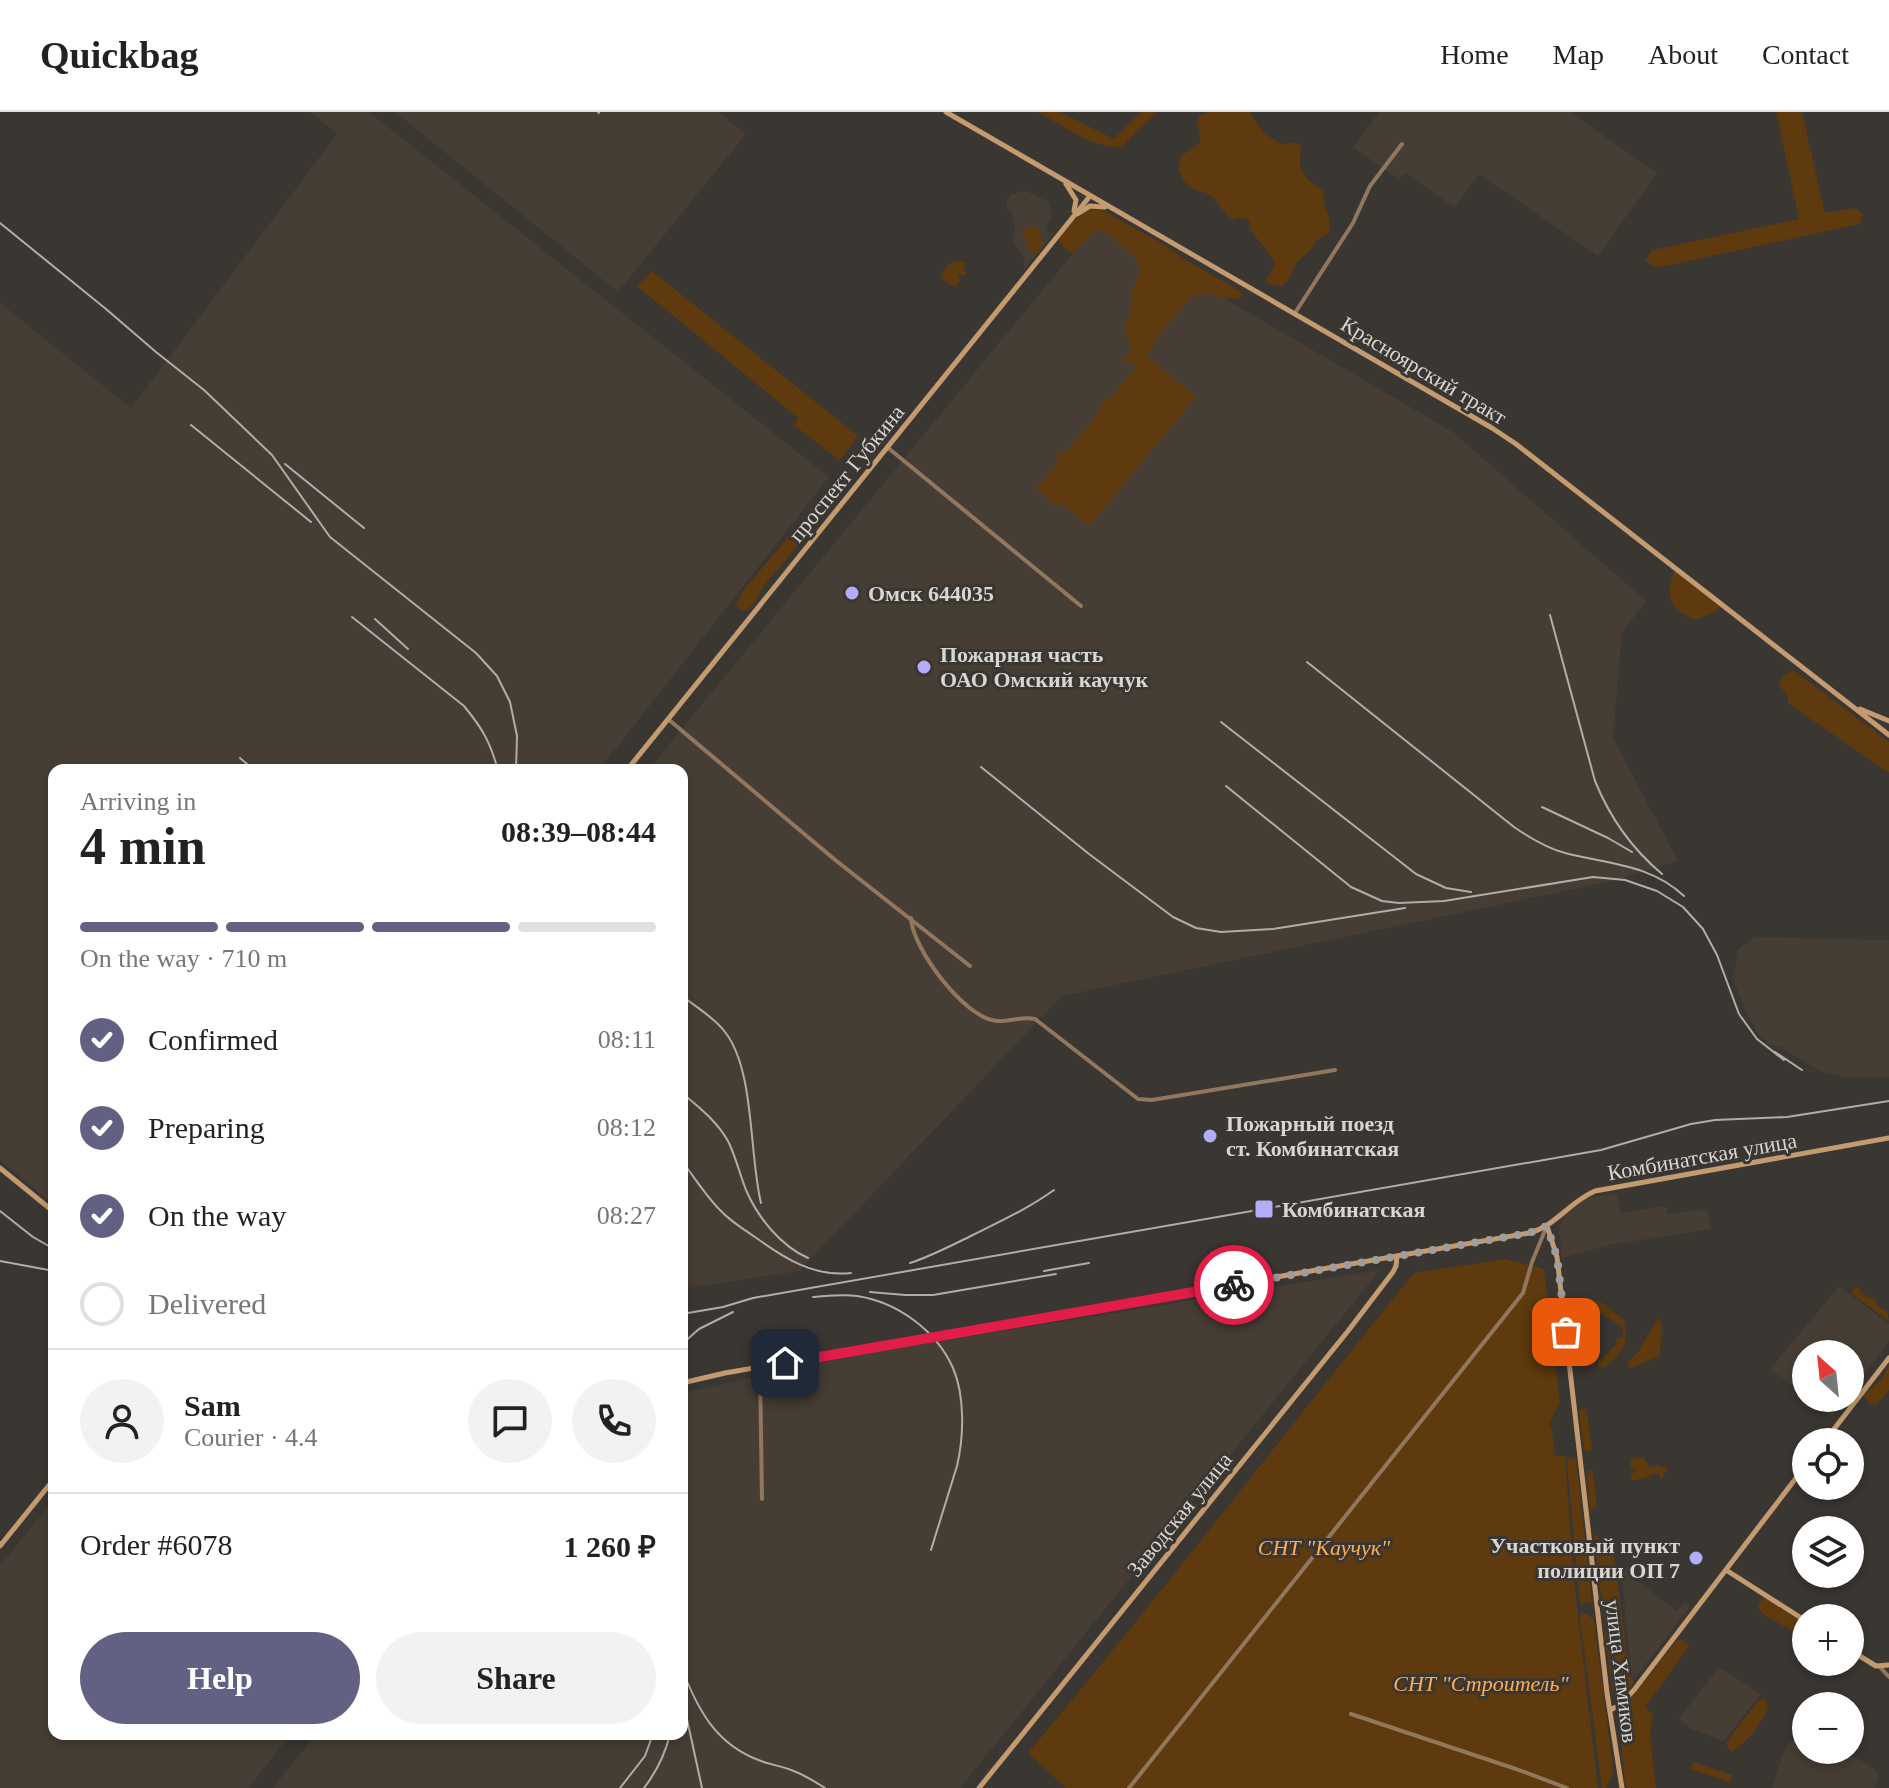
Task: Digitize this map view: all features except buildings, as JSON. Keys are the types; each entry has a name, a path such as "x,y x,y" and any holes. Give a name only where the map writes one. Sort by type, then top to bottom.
{"main road":[{"name":"Красноярский тракт","path":"946,112 1435,394 1516,444 1852,705"},
{"path":"1063,180 1076,200 1070,220"},
{"name":"проспект Губкина","path":"632,764 1090,196"},
{"path":"1070,220 1090,206 1113,209"},
{"path":"1852,705 1889,721"},
{"path":"1852,705 1889,735"},
{"name":"Комбинатская улица","path":"688,1382 1529,1233 1547,1226 1576,1201 1595,1191 1889,1138"},
{"path":"0,1168 48,1207"},
{"name":"улица Химиков","path":"1547,1226 1555,1246 1559,1272 1610,1710 1622,1788"},
{"name":"Заводская улица","path":"979,1788 1348,1331 1393,1272 1397,1256"},
{"path":"1835,1428 1889,1358"},
{"path":"1610,1710 1620,1705 1634,1690 1792,1483"},
{"path":"0,1546 48,1486"},
{"path":"1726,1570 1792,1612"},
{"path":"1864,1659 1876,1666 1889,1665"}],"street":[{"path":"1295,313 1353,223 1370,186 1402,144"},
{"path":"887,447 1081,606"},
{"path":"668,719 834,859 970,966"},
{"path":"911,918 913,930 933,967 963,1002 986,1018 998,1022 1026,1017 1035,1019 1138,1099 1152,1100 1335,1070"},
{"path":"1129,1788 1523,1293 1547,1226"},
{"path":"760,1367 762,1499"},
{"path":"1880,1667 1889,1677"},
{"path":"1351,1714 1567,1788"}],"shaded area":[{"path":"311,112 369,112 829,477 604,764 48,764 48,1200 0,1160 0,303 131,408 337,134"},
{"path":"395,112 718,112 746,134 618,292"},
{"path":"1379,112 1570,112 1657,173 1598,256 1479,174 1454,207 1405,173 1399,180 1353,147"},
{"path":"1026,191 1049,202 1052,216 1046,228 1048,233 1055,232 1024,270 1024,258 1012,240 1015,226 1007,200 1011,194"},
{"path":"1097,224 1453,432 1646,601 1622,633 1613,738 1678,861 1613,881 1062,996 799,1271 688,1288 688,764 653,764"},
{"path":"1755,937 1889,940 1889,1077 1844,1077 1820,1071 1780,1047 1771,1046 1758,1033 1733,979 1738,949"},
{"path":"1617,1193 1621,1213 1666,1206 1667,1214 1707,1209 1711,1229 1609,1245 1562,1258 1559,1229 1565,1216 1583,1199"},
{"path":"1380,1270 960,1788 273,1788 311,1740 688,1740 688,1392 861,1354"},
{"path":"1839,1286 1889,1324 1889,1341 1864,1375 1864,1340 1794,1340"},
{"path":"1792,1343 1792,1386 1770,1369"},
{"path":"48,1506 48,1740 286,1740 248,1788 0,1788 0,1566"},
{"path":"1626,1568 1634,1574 1632,1577 1677,1611 1685,1603 1690,1607 1634,1679 1630,1671 1622,1574"},
{"path":"1719,1667 1761,1694 1724,1741 1692,1729 1679,1719"},
{"path":"1792,1741 1792,1764 1864,1763 1879,1773 1874,1788 1772,1788 1783,1753"}],"green space":[{"path":"1038,112 1060,112 1114,139 1141,112 1157,112 1121,147 1111,147 1089,140"},
{"path":"1207,112 1250,112 1272,139 1284,145 1294,142 1300,145 1304,174 1323,191 1330,222 1329,232 1296,263 1282,286 1268,284 1266,280 1275,265 1251,231 1249,220 1243,217 1233,220 1211,196 1190,187 1183,180 1179,161 1201,141 1197,122"},
{"path":"1776,112 1802,112 1825,213 1854,208 1863,213 1860,224 1656,268 1645,260 1652,250 1799,219"},
{"path":"1093,209 1102,210 1166,246 1242,295 1240,299 1204,293 1199,297 1194,294 1146,355 1196,397 1089,526 1060,502 1056,506 1036,489 1059,462 1055,458 1062,450 1066,452 1102,409 1100,405 1107,397 1110,399 1137,366 1121,360 1129,356 1131,347 1125,329 1131,311 1131,292 1140,270 1135,258 1100,230 1093,232 1072,253 1064,248 1059,239 1074,221"},
{"path":"1035,226 1039,229 1042,243 1037,254 1028,251 1022,232"},
{"path":"965,262 964,270 967,272 964,276 960,274 958,277 961,279 956,286 952,286 941,275 949,264"},
{"path":"652,271 858,436 840,461 794,425 798,418 637,286"},
{"path":"838,482 842,486 826,512 765,584 753,604 747,609 740,609 736,605 742,592"},
{"path":"1674,571 1719,606 1717,611 1695,620 1679,611 1670,595"},
{"path":"1793,670 1889,742 1889,773 1789,704 1787,695 1779,685 1783,677"},
{"name":"СНТ \"Каучук\"","path":"1505,1259 1544,1269 1560,1403 1549,1423 1555,1456 1565,1456 1574,1581 1598,1788 1066,1788 1028,1753 1414,1273"},
{"path":"1859,1286 1860,1292 1877,1301 1876,1306 1887,1311 1889,1321 1852,1294 1853,1289"},
{"path":"1568,1297 1578,1303 1600,1301 1624,1320 1626,1337 1623,1348 1604,1368 1598,1367 1598,1363 1616,1345 1617,1338 1623,1337 1622,1327 1592,1307 1573,1303"},
{"path":"1577,1311 1582,1315 1588,1361 1581,1368 1576,1363 1570,1317"},
{"path":"1658,1318 1662,1325 1660,1356 1628,1368 1628,1363"},
{"path":"1889,1365 1889,1390 1877,1404 1871,1404 1864,1395 1883,1377"},
{"path":"1586,1408 1590,1452 1584,1450 1579,1413"},
{"path":"1643,1457 1650,1467 1656,1464 1666,1466 1667,1471 1660,1480 1659,1473 1631,1480 1630,1474 1636,1471 1631,1469 1630,1459"},
{"path":"1569,1458 1576,1460 1592,1603 1580,1604"},
{"path":"1589,1470 1593,1472 1597,1506 1590,1510 1587,1479"},
{"path":"1594,1534 1607,1546 1615,1562 1629,1672 1634,1683 1621,1696 1612,1689"},
{"path":"1765,1598 1792,1615 1792,1632 1763,1614 1758,1608"},
{"path":"1582,1613 1594,1620 1613,1773 1606,1788 1602,1788 1580,1618"},
{"path":"1681,1639 1689,1646 1645,1707 1653,1715 1650,1734 1656,1788 1627,1788 1619,1718 1677,1640"},
{"path":"1762,1699 1766,1700 1768,1707 1762,1720 1749,1738 1731,1752 1726,1744"},
{"path":"1693,1762 1733,1775 1730,1782 1690,1769"}],"railway":[{"path":"0,223 204,390 272,455 330,537 476,653 497,676 510,702 517,736 516,764"},
{"path":"191,425 311,522"},
{"path":"285,464 364,528"},
{"path":"1550,615 1595,781 1622,832 1662,874"},
{"path":"352,617 464,706 485,736 496,764"},
{"path":"375,619 408,649"},
{"path":"1307,662 1526,835 1558,851 1643,871 1671,885 1684,896"},
{"path":"1221,722 1416,874 1446,888 1471,892"},
{"path":"240,758 247,764"},
{"path":"981,767 1173,917 1196,928 1221,932 1273,929 1405,908"},
{"path":"1226,786 1351,887 1382,901 1444,901 1593,877 1625,880 1657,891 1683,907 1703,929 1717,955 1739,1014 1757,1039 1784,1060"},
{"path":"1542,807 1632,852"},
{"path":"688,1001 716,1022 735,1048 746,1090 761,1203"},
{"path":"1775,1052 1802,1070"},
{"path":"688,1098 725,1135 746,1190 764,1221 780,1239 808,1258"},
{"path":"688,1313 753,1298 1601,1150 1691,1124 1787,1117 1889,1101"},
{"path":"688,1169 724,1214 777,1252 812,1269 851,1273"},
{"path":"910,1263 1004,1219 1054,1190"},
{"path":"0,1211 48,1246"},
{"path":"0,1261 48,1270"},
{"path":"1044,1271 1089,1263"},
{"path":"870,1292 933,1295 1056,1274"},
{"path":"813,1297 857,1296 900,1311 926,1330 946,1354 953,1368 961,1403 961,1442 957,1466 931,1550"},
{"path":"688,1339 699,1329 733,1312"},
{"path":"688,1682 702,1712 732,1746 761,1761 800,1774 825,1788"},
{"path":"688,1724 702,1788"},
{"path":"620,1788 645,1756 651,1740"},
{"path":"644,1788 660,1762 668,1740"}],"way so far":[{"path":"1234,1285 1529,1233 1547,1226 1557,1257 1566,1332"}],"place":[{"name":"Омск 644035","path":"852,593"},
{"name":"Пожарная часть ОАО Омский каучук","path":"924,667"},
{"name":"Пожарный поезд ст. Комбинатская","path":"1210,1136"},
{"name":"Комбинатская","path":"1264,1209"},
{"name":"Участковый пункт полиции ОП 7","path":"1696,1558"}],"route":[{"path":"785,1363 1234,1285"}],"park label":[{"name":"СНТ \"Строитель\"","path":"1481,1683"}]}
